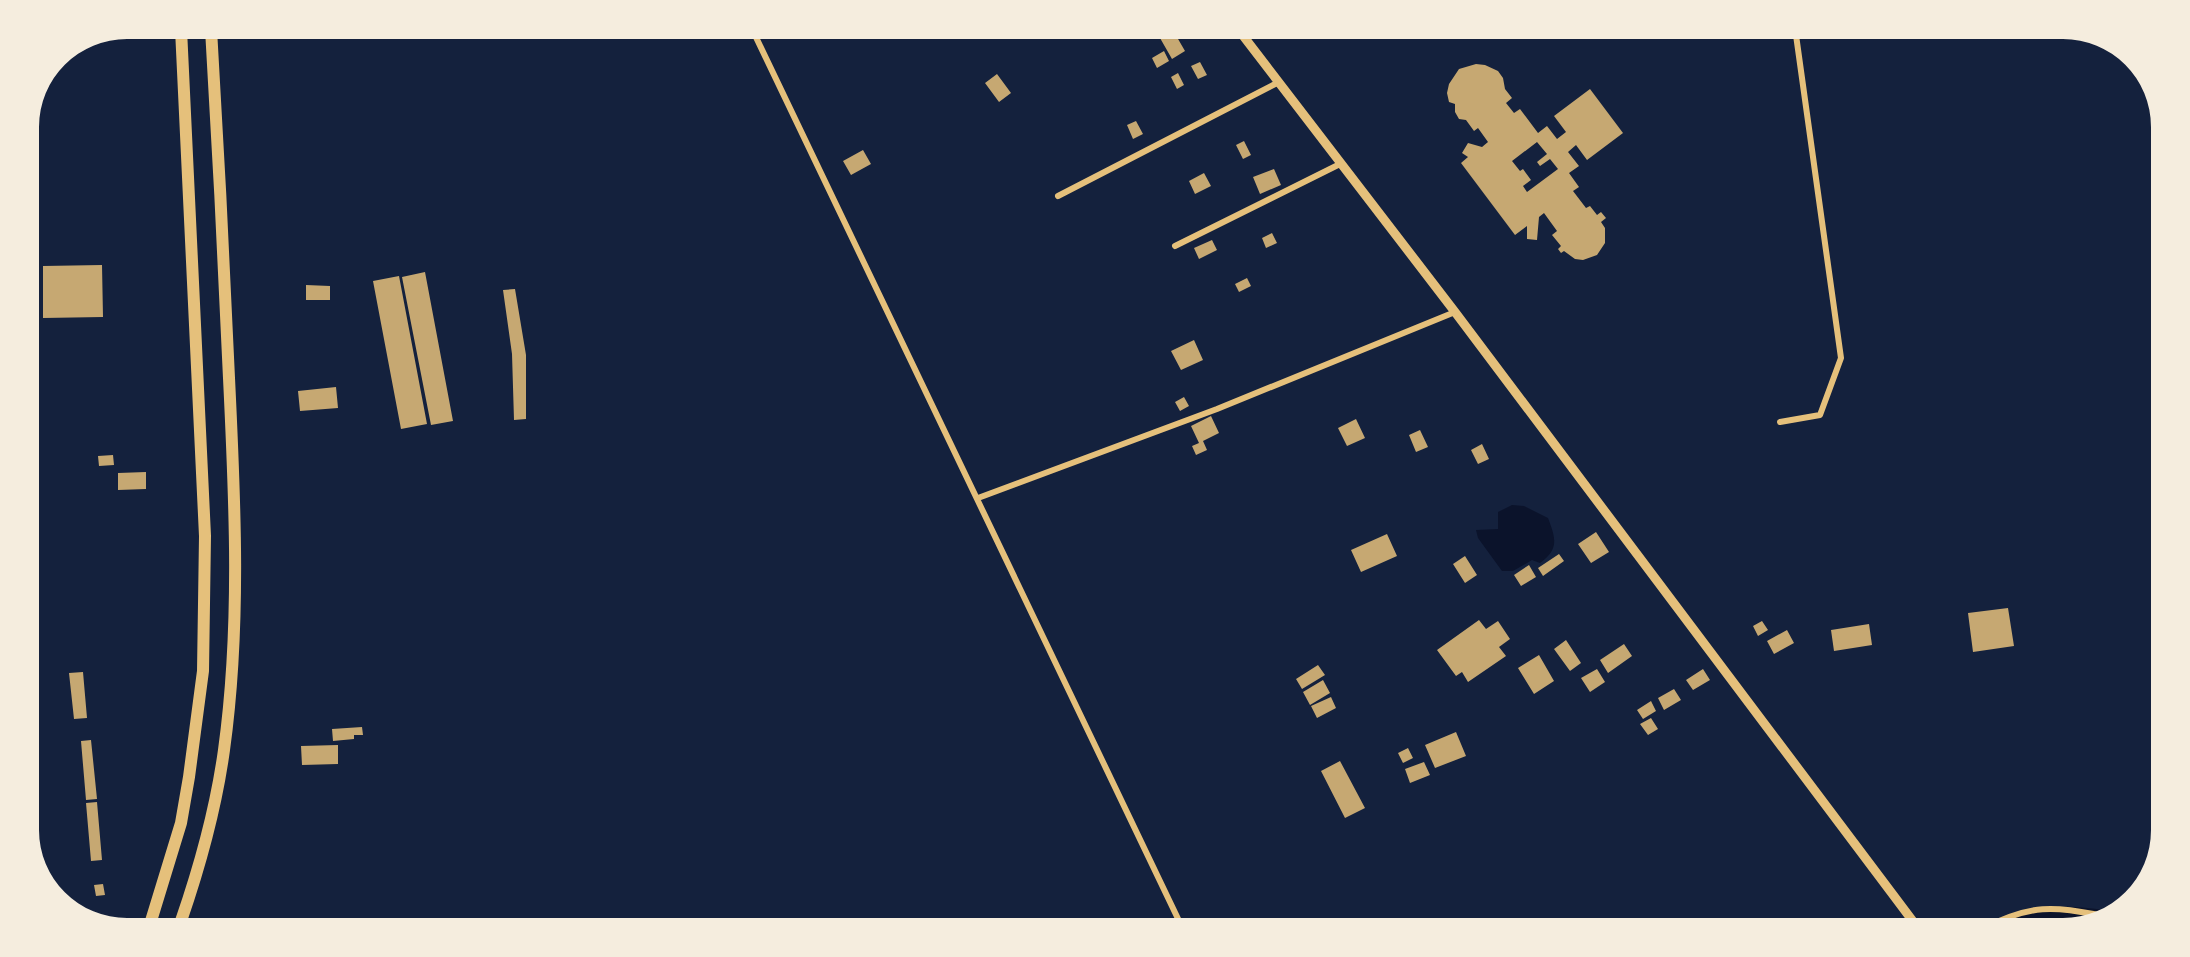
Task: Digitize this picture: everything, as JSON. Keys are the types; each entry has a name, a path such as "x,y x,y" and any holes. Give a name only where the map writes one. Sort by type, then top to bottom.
{"highway":[{"path":"152,918 180,823 189,777 203,671 205,536 181,39"},
{"path":"182,918 209,824 224,752 230,693 235,573 231,416 212,39"}],"street":[{"path":"757,39 1179,918"},
{"path":"1246,39 1455,312 1910,918"},
{"path":"1780,422 1820,415 1841,358 1797,39"},
{"path":"1058,196 1279,82"},
{"path":"1175,246 1340,164"},
{"path":"978,498 1217,409 1455,312"},
{"path":"2008,918 2024,911 2043,908 2063,908 2090,913"}],"water":[{"path":"1512,505 1524,506 1548,518 1554,543 1550,553 1540,563 1532,560 1513,571 1502,571 1478,538 1476,530 1498,529 1498,512"}],"building":[{"path":"1161,39 1178,39 1185,51 1172,59"},
{"path":"1164,51 1169,61 1157,68 1152,58"},
{"path":"1200,62 1207,75 1198,79 1191,66"},
{"path":"1476,64 1498,71 1503,78 1505,89 1512,98 1506,103 1514,113 1520,109 1538,133 1547,126 1557,139 1566,132 1554,116 1590,89 1623,133 1587,160 1576,145 1568,152 1579,166 1569,173 1579,187 1573,191 1586,208 1590,206 1597,215 1601,212 1606,218 1601,222 1605,228 1605,243 1597,255 1583,260 1575,259 1564,251 1561,253 1558,249 1561,246 1552,235 1557,231 1544,213 1539,217 1537,240 1527,239 1527,226 1515,235 1461,163 1468,157 1462,153 1468,143 1482,147 1488,142 1478,128 1474,131 1466,120 1459,119 1455,112 1455,104 1449,102 1447,93 1449,84 1459,69","holes":["1537,142 1547,154 1537,162 1540,166 1550,159 1558,169 1527,192 1523,186 1531,180 1523,169 1520,171 1512,161"]},
{"path":"1178,73 1184,85 1177,89 1171,77"},
{"path":"997,74 1011,93 999,102 985,83"},
{"path":"1136,121 1143,134 1133,139 1127,125"},
{"path":"1244,141 1251,155 1243,159 1236,145"},
{"path":"863,150 871,164 851,175 843,161"},
{"path":"1274,169 1281,185 1260,194 1253,177"},
{"path":"1204,173 1211,186 1195,194 1189,181"},
{"path":"1272,233 1277,243 1266,248 1262,238"},
{"path":"1212,240 1217,250 1199,259 1194,248"},
{"path":"102,265 103,317 43,318 43,266"},
{"path":"425,272 453,421 431,425 402,277"},
{"path":"399,276 427,424 401,429 373,281"},
{"path":"1247,278 1251,286 1239,292 1235,284"},
{"path":"306,285 330,286 330,300 306,300"},
{"path":"515,289 526,355 526,419 514,420 512,354 503,290"},
{"path":"1194,340 1203,360 1181,370 1171,351"},
{"path":"336,387 338,408 300,411 298,391"},
{"path":"1184,397 1189,406 1180,411 1175,402"},
{"path":"1211,416 1219,433 1203,441 1207,450 1196,455 1192,446 1199,443 1191,426"},
{"path":"1356,419 1365,438 1347,446 1338,428"},
{"path":"1420,430 1428,447 1416,452 1409,435"},
{"path":"1482,444 1489,459 1478,464 1471,450"},
{"path":"113,455 114,465 99,466 98,456"},
{"path":"146,472 146,489 118,490 118,473"},
{"path":"1596,532 1609,552 1591,563 1578,544"},
{"path":"1387,534 1397,556 1361,572 1351,550"},
{"path":"1559,554 1564,561 1543,576 1538,568"},
{"path":"1465,556 1477,575 1465,583 1453,564"},
{"path":"1529,565 1536,577 1521,586 1514,575"},
{"path":"2008,608 2014,646 1973,652 1968,613"},
{"path":"1479,620 1486,629 1498,621 1510,639 1499,647 1506,656 1468,682 1462,672 1456,676 1437,650"},
{"path":"1762,621 1768,630 1758,636 1753,626"},
{"path":"1869,624 1872,645 1834,651 1831,630"},
{"path":"1787,630 1794,643 1774,654 1767,641"},
{"path":"1566,640 1581,663 1570,671 1554,649"},
{"path":"1624,644 1632,656 1608,673 1600,660"},
{"path":"1539,655 1554,681 1534,694 1518,668"},
{"path":"1318,665 1325,675 1302,689 1296,679"},
{"path":"1597,669 1605,682 1590,692 1581,678"},
{"path":"1703,669 1710,680 1693,690 1686,680"},
{"path":"83,672 87,718 74,719 69,673"},
{"path":"1323,680 1330,693 1310,705 1303,692"},
{"path":"1674,689 1681,700 1664,710 1658,698"},
{"path":"1331,697 1336,708 1317,718 1311,706"},
{"path":"1651,701 1656,711 1643,719 1637,710"},
{"path":"1651,718 1658,729 1648,735 1640,724"},
{"path":"362,727 363,735 354,735 354,739 333,741 332,729"},
{"path":"1456,732 1466,756 1435,768 1425,745"},
{"path":"91,740 97,799 86,800 81,741"},
{"path":"338,745 338,764 302,765 301,746"},
{"path":"1408,748 1413,758 1403,763 1398,753"},
{"path":"1340,761 1365,808 1345,818 1321,771"},
{"path":"1424,762 1430,775 1410,783 1405,769"},
{"path":"97,802 102,860 91,861 86,803"},
{"path":"103,884 105,895 96,896 94,885"}],"waterway":[{"path":"2040,918 2055,915 2079,916"}]}
